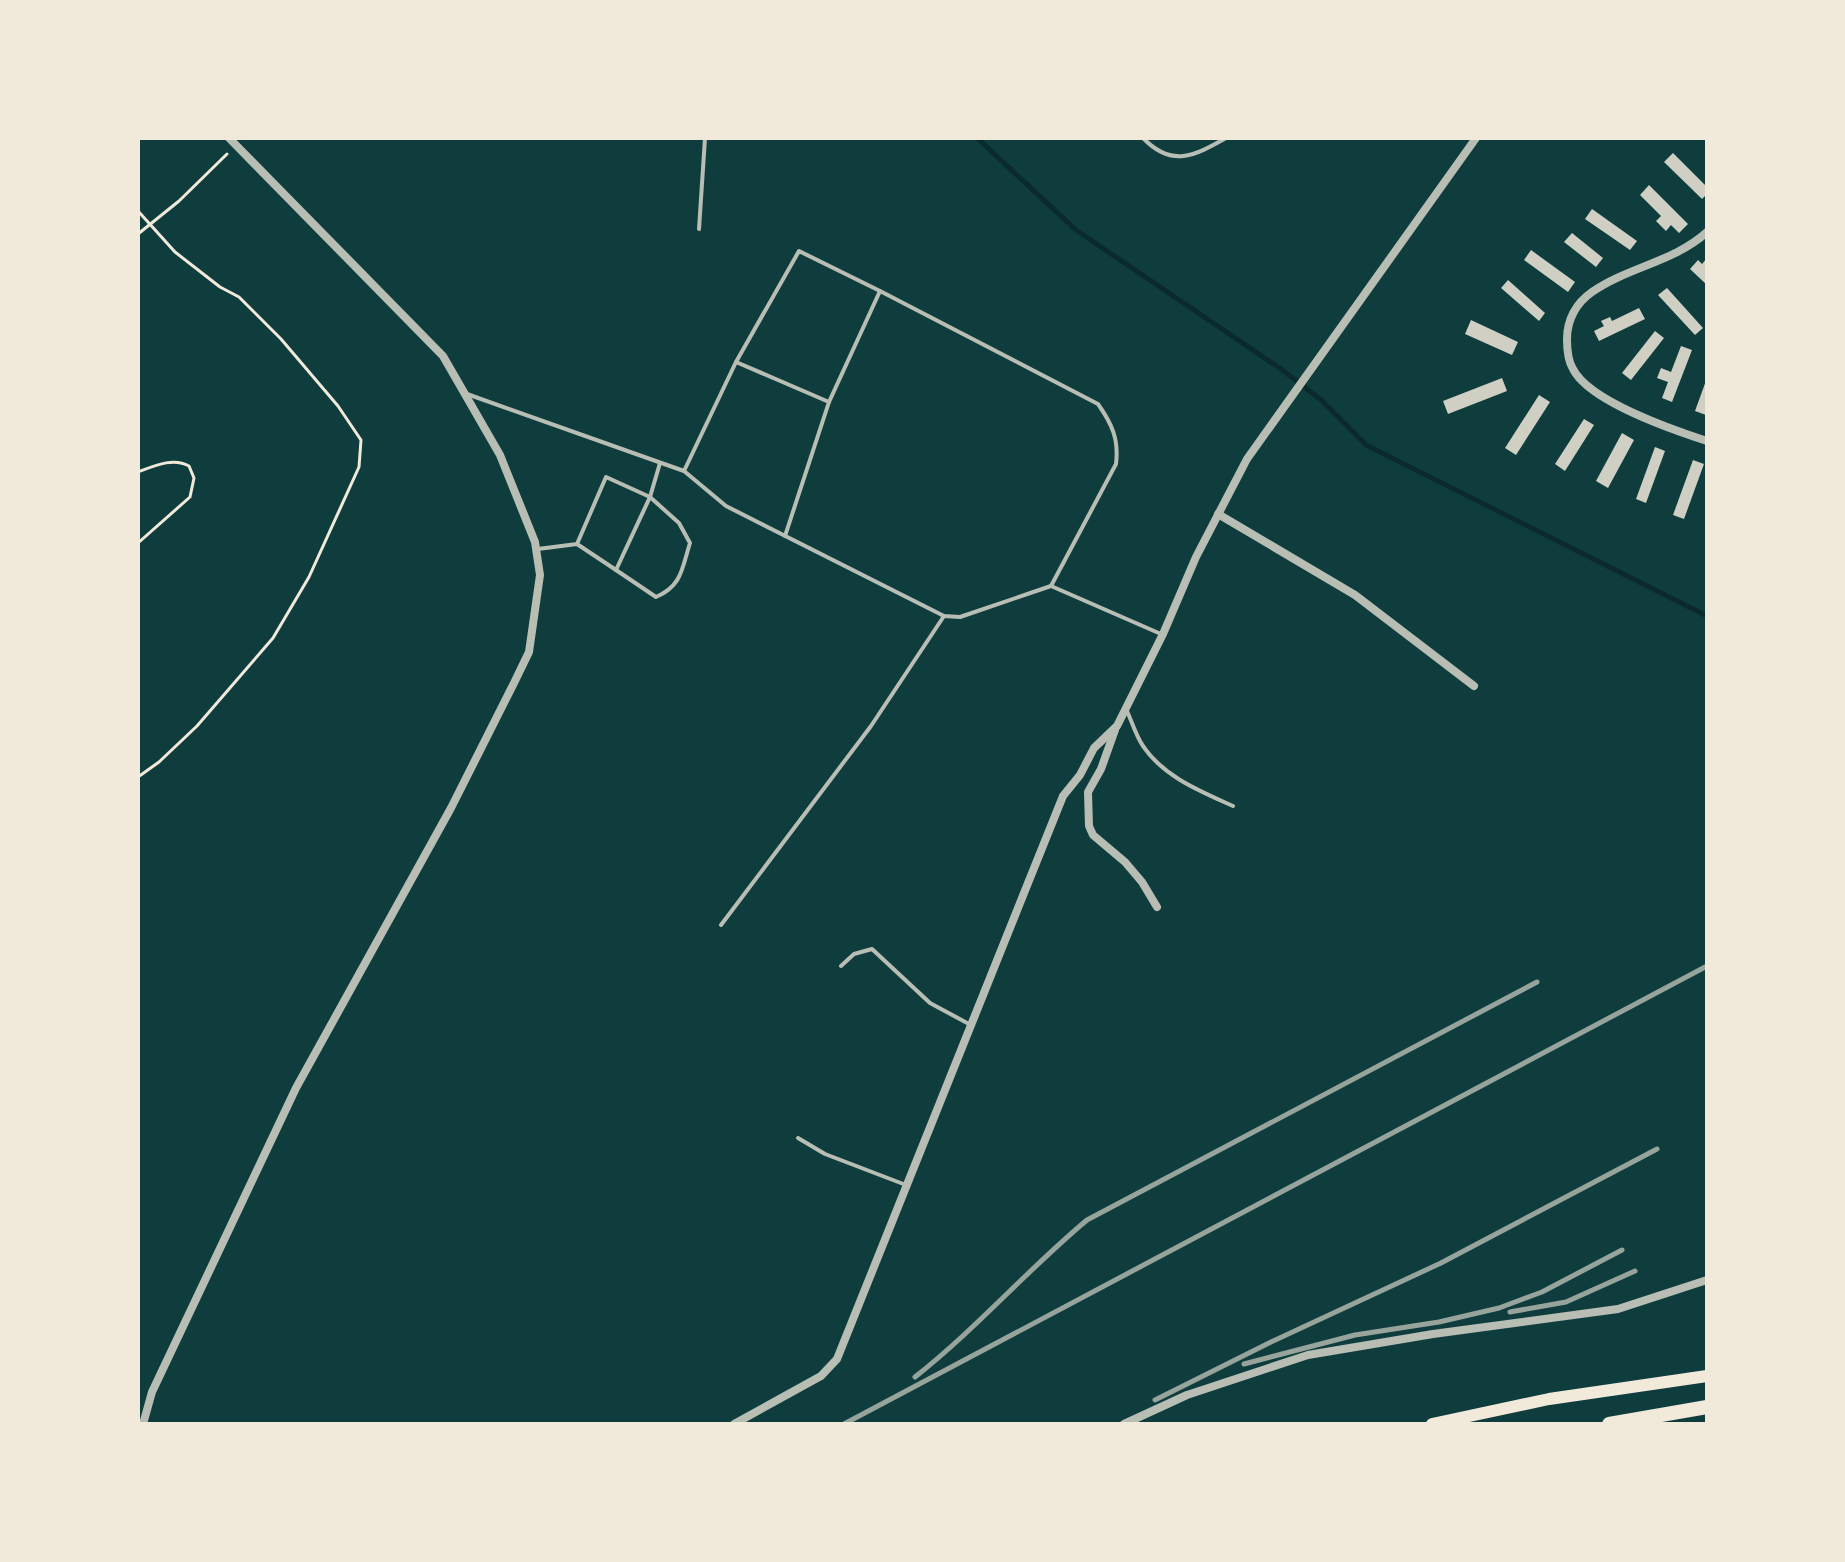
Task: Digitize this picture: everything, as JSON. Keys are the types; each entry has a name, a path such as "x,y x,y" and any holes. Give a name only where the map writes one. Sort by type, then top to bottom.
{"highway":[{"path":"1609,1424 1707,1407"}],"main road":[{"path":"1432,1424 1549,1399 1707,1376"}],"street":[{"path":"1157,907 1150,893 1125,862 1093,835 1089,826 1088,792 1218,514 1247,459 1476,138"},
{"path":"143,1424 152,1392 296,1088 451,808 529,652 540,575 536,549 500,455 443,356 233,142"},
{"path":"1707,232 1695,243 1660,262 1592,292 1574,310 1567,329 1567,347 1572,369 1585,384 1602,396 1667,427 1707,441"},
{"path":"1218,514 1355,595 1474,686"},
{"path":"734,1424 821,1376 837,1359 1063,796 1080,775 1094,748 1117,726"},
{"path":"1124,1424 1187,1395 1308,1355 1433,1334 1618,1309 1707,1280"}],"lane":[{"path":"699,229 705,138"},
{"path":"1143,138 1157,152 1171,157 1199,153 1226,138"},
{"path":"684,471 736,362 799,251 1098,404 1111,422 1118,444 1116,464 1051,586"},
{"path":"785,536 829,402 880,291"},
{"path":"736,362 829,402"},
{"path":"467,394 684,471 726,506 944,616 960,617 1051,586 1163,634"},
{"path":"616,570 650,497 660,463"},
{"path":"536,549 577,544 656,597 677,583 690,543 679,523 650,497 606,477 577,544"},
{"path":"721,925 871,726 944,616"},
{"path":"1126,708 1142,745 1161,767 1182,782 1233,806"},
{"path":"841,966 854,954 872,949 930,1003 971,1026"},
{"path":"798,1138 825,1154 906,1185"}],"path":[{"path":"138,234 179,201 233,142"},
{"path":"138,211 175,252 220,287 239,297 281,339 338,406 361,440 359,467 309,577 273,638 197,726 138,777"},
{"path":"138,472 161,463 182,462 189,466 194,478 190,497 138,543"}],"building":[{"path":"1673,153 1707,187 1707,194 1702,199 1664,162"},
{"path":"1649,185 1688,224 1679,233 1671,225 1666,231 1656,221 1661,216 1640,195"},
{"path":"1592,209 1637,241 1630,250 1585,219"},
{"path":"1572,233 1603,258 1596,267 1564,242"},
{"path":"1531,250 1575,282 1568,292 1524,260"},
{"path":"1707,258 1707,285 1690,269 1698,260 1702,264"},
{"path":"1508,280 1545,313 1539,321 1501,288"},
{"path":"1667,288 1703,328 1695,335 1658,295"},
{"path":"1639,308 1645,319 1599,341 1594,331 1604,326 1601,321 1610,317 1612,321"},
{"path":"1471,320 1518,342 1512,355 1465,334"},
{"path":"1655,331 1664,338 1631,380 1622,373"},
{"path":"1681,346 1692,350 1672,402 1662,398 1668,382 1657,378 1661,368 1671,372"},
{"path":"1502,378 1507,391 1448,414 1443,401"},
{"path":"1707,378 1707,412 1706,415 1695,411"},
{"path":"1539,395 1550,402 1516,455 1505,448"},
{"path":"1584,419 1594,425 1565,471 1555,464"},
{"path":"1622,433 1634,440 1608,488 1596,481"},
{"path":"1655,447 1665,451 1646,503 1636,499"},
{"path":"1693,460 1704,464 1684,519 1673,515"}],"waterway":[{"path":"977,138 1076,230 1281,369 1320,399 1366,445 1707,616"}],"railway":[{"path":"844,1424 1707,966"},
{"path":"915,1377 1087,1220 1537,982"},
{"path":"1155,1400 1441,1263 1657,1149"},
{"path":"1244,1364 1355,1335 1439,1322 1499,1308 1542,1292 1622,1250"},
{"path":"1510,1312 1566,1302 1635,1271"}]}
